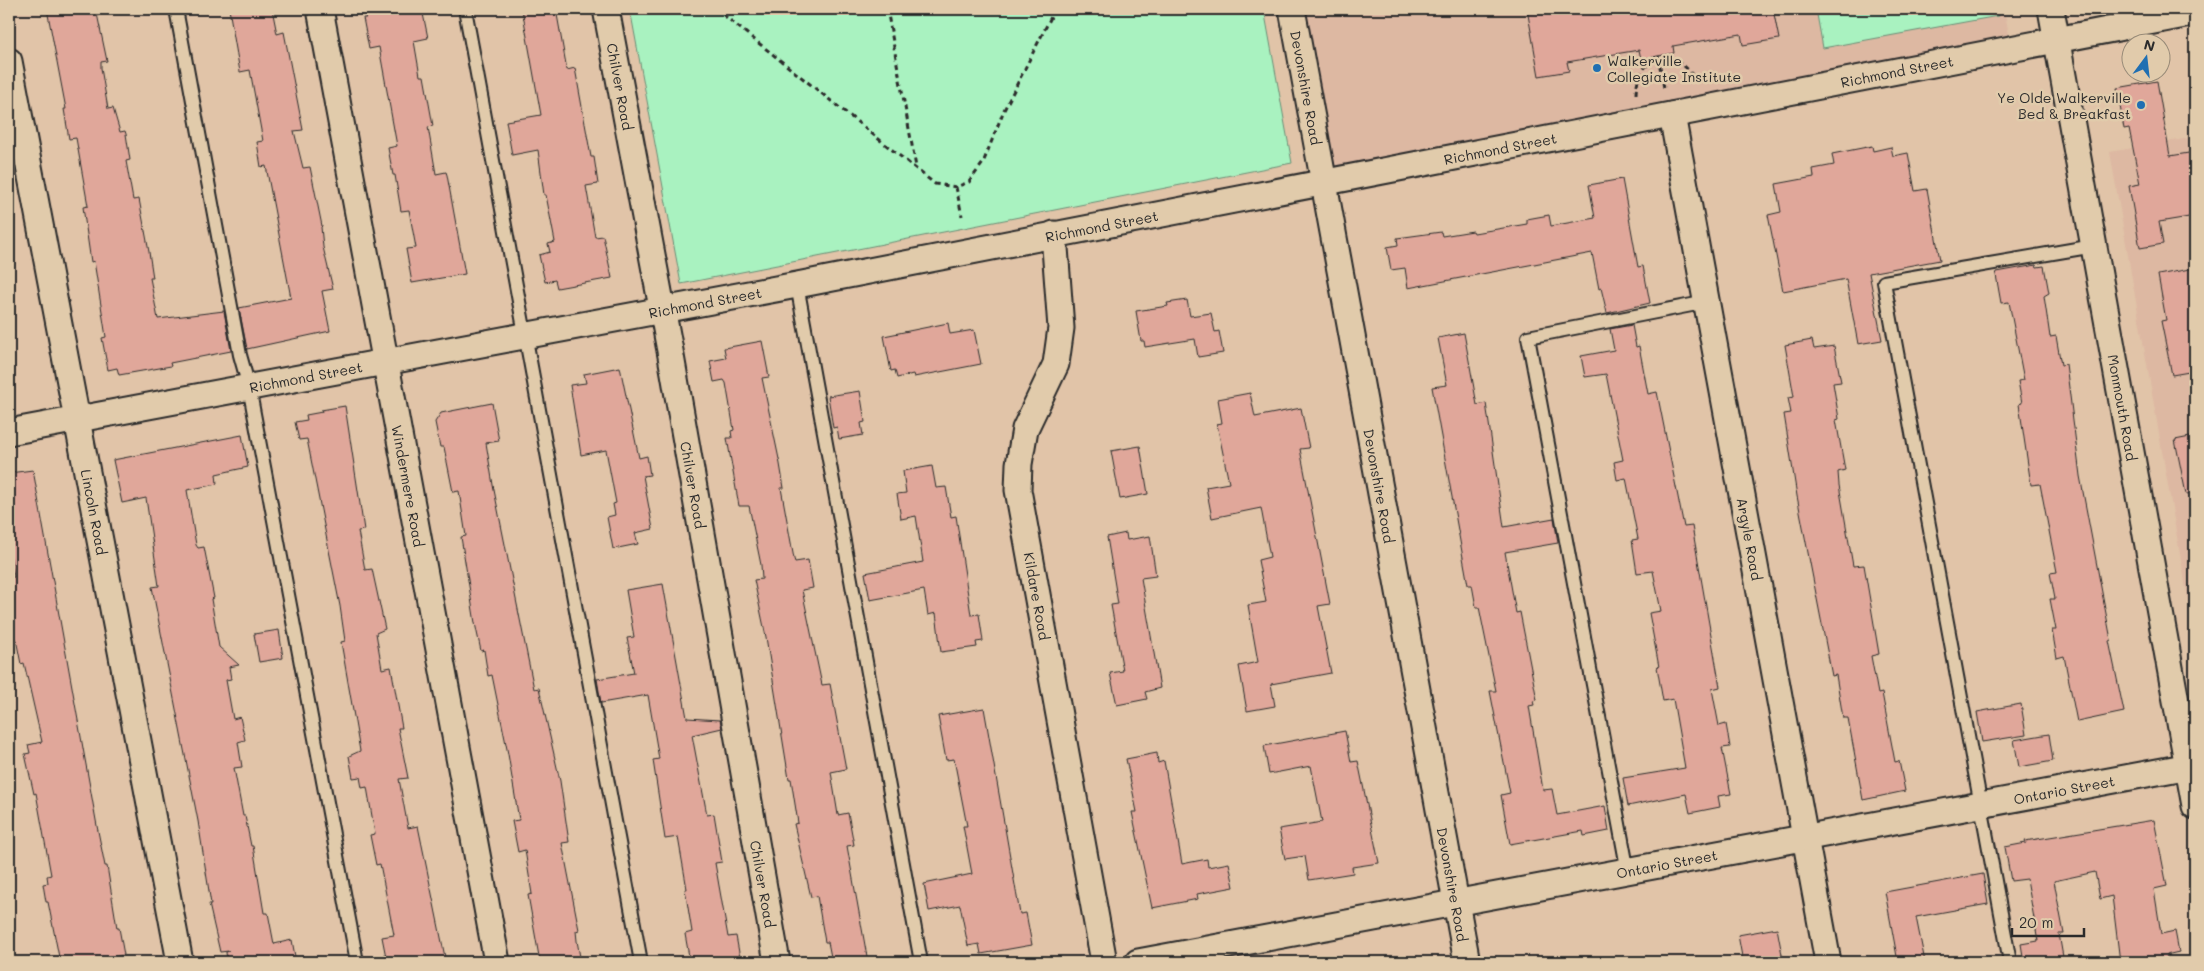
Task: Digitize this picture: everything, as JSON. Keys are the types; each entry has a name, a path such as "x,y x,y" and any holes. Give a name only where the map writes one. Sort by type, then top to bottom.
{"street":[{"name":"Windermere Road","path":"320,9 497,962"},
{"name":"Chilver Road","path":"606,9 662,309 777,962"},
{"name":"Devonshire Road","path":"1292,9 1467,962"},
{"name":"Monmouth Road","path":"2051,9 2192,766 2195,806"},
{"name":"Richmond Street","path":"9,432 797,285 2195,13"},
{"name":"Lincoln Road","path":"9,62 75,420 180,962"},
{"name":"Argyle Road","path":"1672,115 1828,962"},
{"name":"Kildare Road","path":"1054,234 1061,328 1056,364 1025,429 1019,464 1018,490 1104,962"},
{"name":"Ontario Street","path":"1138,962 2192,766"}],"lane":[{"path":"176,9 240,355 250,387 357,962"},
{"path":"465,9 641,962"},
{"path":"2010,962 1884,282 2094,246"},
{"path":"797,285 921,962"},
{"path":"1628,872 1528,337 1707,302"}],"path":[{"path":"716,9 935,184 956,187 969,182 983,164 1004,110 1055,9"},
{"path":"887,9 916,167"},
{"path":"1658,58 1664,88"},
{"path":"1636,94 1639,74 1644,67 1658,58 1670,58 1679,61 1686,67 1696,82"},
{"path":"956,187 962,216"}],"shaded area":[{"name":"Walkerville Collegiate Institute","path":"1303,9 2004,9 2011,44 1333,168"},
{"path":"2195,137 2195,640 2110,152"}],"green space":[{"path":"630,9 1264,9 1292,163 681,284"},
{"path":"1816,9 1997,9 1998,16 1823,48"}],"building":[{"path":"47,9 96,9 107,61 101,62 101,68 108,109 113,108 120,132 125,131 126,134 130,160 126,161 133,200 139,199 149,252 153,278 150,278 158,319 224,311 231,351 170,363 171,366 119,375 117,368 108,370 102,338 106,337 94,261 91,262 83,207 88,206 76,138 69,139 64,109 66,109"},
{"path":"229,9 272,9 277,34 284,32 303,130 294,131 303,168 310,167 322,226 323,247 333,289 322,291 330,331 247,349 239,308 291,298 266,166 261,167 257,142 263,141 250,70 240,72"},
{"path":"364,9 422,9 428,38 414,41 420,76 424,76 433,126 428,127 436,174 446,172 447,175 465,274 412,283 406,249 416,248 409,210 401,211 395,175 393,175 388,148 397,146 379,47 369,49 363,18 366,18"},
{"path":"522,9 556,9 567,70 575,68 591,157 594,157 598,184 586,186 595,237 603,236 612,278 557,288 555,280 545,282 539,255 550,252 548,244 555,242 546,195 544,195 538,150 512,155 506,121 541,115"},
{"name":"Walkerville Collegiate Institute","path":"1527,9 1773,9 1779,39 1743,45 1741,34 1673,46 1674,53 1641,59 1639,50 1567,62 1569,71 1539,76"},
{"path":"2157,82 2170,156 2195,152 2195,216 2159,222 2163,244 2140,248 2129,186 2140,184 2129,128 2124,129 2117,88"},
{"path":"1872,146 1873,151 1891,147 1893,156 1908,153 1915,191 1927,189 1940,260 1869,273 1882,340 1858,344 1846,279 1783,291 1768,215 1781,212 1776,184 1814,177 1813,169 1834,165 1832,154"},
{"path":"1622,179 1638,267 1643,266 1650,303 1607,313 1601,288 1599,289 1592,253 1408,288 1405,268 1391,270 1387,247 1398,245 1397,238 1441,232 1442,236 1473,231 1474,233 1527,224 1527,219 1549,215 1551,226 1595,218 1589,185"},
{"path":"2036,265 2037,267 2044,266 2049,293 2044,296 2050,337 2056,336 2061,365 2066,364 2080,476 2111,640 2109,641 2124,712 2077,722 2064,656 2057,658 2052,630 2056,630 2050,599 2055,599 2050,573 2057,572 2040,484 2031,485 2019,404 2022,403 2018,381 2024,380 2009,302 2001,303 1996,275 1997,272"},
{"path":"2195,268 2195,371 2172,375 2161,321 2166,320 2158,275"},
{"path":"1187,300 1190,316 1211,313 1215,332 1219,331 1223,353 1198,357 1195,339 1145,347 1144,341 1141,341 1136,311 1168,306 1167,303"},
{"path":"948,323 950,334 974,330 981,364 914,377 913,374 897,378 895,370 891,371 884,336"},
{"path":"1632,325 1636,347 1639,346 1648,394 1657,392 1684,527 1692,526 1720,687 1712,689 1719,726 1726,724 1730,747 1722,748 1731,794 1718,796 1720,807 1690,813 1686,794 1628,806 1623,778 1685,768 1673,699 1663,701 1657,667 1659,667 1649,613 1661,611 1653,571 1637,573 1632,540 1638,539 1626,478 1617,480 1614,462 1623,460 1606,374 1585,377 1581,356 1614,350 1610,329"},
{"path":"1464,333 1477,405 1486,403 1504,527 1554,518 1558,543 1505,552 1516,613 1520,612 1537,700 1533,701 1534,705 1529,706 1543,790 1552,789 1557,815 1605,806 1609,831 1584,836 1583,831 1510,844 1501,795 1510,793 1490,691 1496,691 1479,607 1476,607 1472,585 1468,585 1432,387 1447,385 1438,338"},
{"path":"1812,340 1814,349 1834,346 1841,382 1833,383 1839,419 1836,420 1845,470 1838,472 1839,485 1853,566 1864,565 1879,654 1871,656 1878,694 1882,693 1895,762 1899,761 1905,791 1863,800 1848,718 1843,718 1836,675 1832,676 1797,496 1784,414 1791,413 1788,398 1794,397 1785,345"},
{"path":"762,341 769,377 762,378 780,464 784,488 781,488 794,559 795,562 808,560 813,588 802,590 822,685 830,684 846,769 831,772 838,815 848,813 854,845 847,846 868,962 832,962 828,942 825,942 817,896 811,897 794,824 798,823 791,779 789,779 766,637 754,580 762,579 761,565 749,506 739,506 727,438 732,438 731,431 734,430 726,383 724,380 714,382 710,361 726,358 724,348"},
{"path":"620,367 639,458 647,456 650,475 643,476 653,529 635,533 638,544 613,549 607,517 615,515 613,504 616,503 606,450 581,455 570,385 586,383 584,374"},
{"path":"860,391 865,422 861,423 863,435 839,439 837,427 833,428 828,396"},
{"path":"1250,393 1255,417 1301,408 1309,448 1300,449 1330,604 1318,606 1331,673 1271,684 1275,706 1247,711 1239,666 1258,662 1248,605 1266,602 1258,560 1270,557 1261,508 1212,518 1206,487 1229,483 1217,424 1222,423 1218,399"},
{"path":"492,403 499,441 486,443 534,689 539,688 560,781 569,842 562,843 579,930 576,931 581,962 540,962 528,895 532,894 525,850 518,852 512,821 519,820 508,754 492,675 488,676 484,650 481,651 475,623 461,537 466,536 459,491 453,492 444,447 440,447 435,422 441,413"},
{"path":"345,406 364,530 358,531 365,570 372,569 385,629 376,633 382,669 391,667 402,728 398,728 408,778 399,779 408,828 418,826 446,962 387,962 382,937 394,935 380,864 376,865 370,835 375,834 367,787 362,788 360,777 353,778 349,756 360,751 341,642 345,641 340,606 307,439 299,440 295,422 307,420 306,415 322,412 321,410"},
{"path":"242,435 248,467 216,474 217,484 187,490 196,545 198,548 204,547 214,598 211,599 219,647 239,665 229,667 231,679 226,680 233,719 240,717 245,740 238,742 242,767 234,768 243,816 245,816 251,846 253,846 264,913 268,913 274,944 292,940 296,962 227,962 226,952 229,951 220,952 209,904 211,904 198,821 152,587 159,586 146,498 122,503 113,460"},
{"path":"2195,436 2195,493 2186,494 2175,440"},
{"path":"1140,446 1148,494 1120,499 1111,451"},
{"path":"932,466 936,488 946,487 951,517 956,516 971,615 979,614 983,641 976,642 977,647 941,652 936,613 928,615 924,590 870,600 865,573 923,562 916,516 901,519 897,494 906,493 903,471"},
{"path":"33,470 97,826 105,866 107,866 117,928 119,928 124,955 86,962 60,962 48,902 46,902 43,884 48,883 47,876 51,875 36,793 34,794 25,754 30,753 28,745 42,742 24,663 21,664 16,639 12,640 9,625 9,578 14,577 9,547 9,473"},
{"path":"1126,533 1127,540 1150,536 1156,576 1141,578 1160,688 1145,692 1147,699 1117,705 1110,673 1123,671 1111,605 1118,604 1107,537"},
{"path":"663,584 687,718 720,720 722,728 692,735 707,815 714,814 722,862 715,863 728,937 736,936 740,958 713,962 690,962 685,934 692,932 685,889 687,889 678,837 665,839 653,760 659,759 648,695 601,703 597,679 634,673 627,638 634,637 626,590"},
{"path":"279,630 283,658 259,662 254,634"},
{"path":"2021,704 2026,735 1982,742 1977,712"},
{"path":"984,708 1020,914 1026,913 1032,945 981,954 979,944 968,946 960,905 929,911 924,884 972,874 963,826 967,826 954,759 946,760 938,716"},
{"path":"1345,731 1351,762 1358,761 1379,863 1352,867 1353,873 1309,880 1305,856 1285,859 1279,829 1322,822 1311,766 1269,774 1264,746"},
{"path":"2049,734 2053,761 2019,767 2014,740"},
{"path":"1157,753 1158,763 1164,761 1182,864 1207,859 1208,867 1229,863 1234,887 1197,894 1198,899 1152,908 1132,812 1137,812 1126,759"},
{"path":"2154,820 2167,886 2154,889 2161,934 2175,931 2179,952 2166,955 2167,962 2120,962 2112,896 2100,899 2095,872 2054,881 2064,934 2059,934 2063,957 2024,962 2021,944 2038,941 2027,879 2011,881 2005,847 2026,843 2025,841"},
{"path":"1983,874 1988,904 1916,917 1925,962 1898,962 1885,892"},
{"path":"1777,928 1783,960 1743,962 1738,935"}],"place":[{"name":"Walkerville Collegiate Institute","path":"1597,68"},
{"name":"Ye Olde Walkerville Bed & Breakfast","path":"2141,105"}]}
